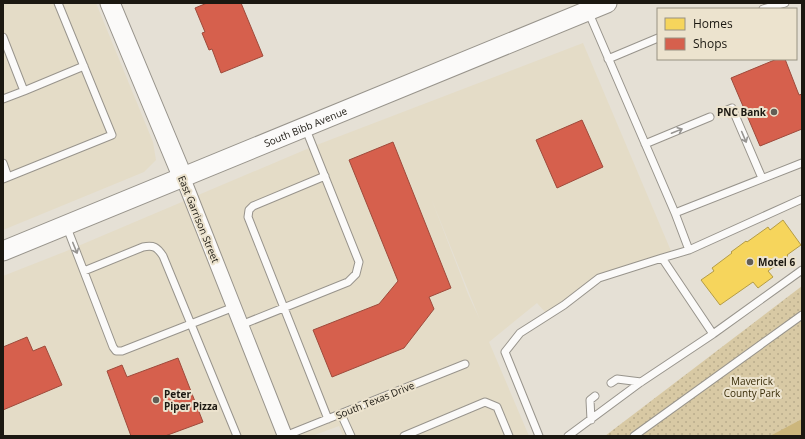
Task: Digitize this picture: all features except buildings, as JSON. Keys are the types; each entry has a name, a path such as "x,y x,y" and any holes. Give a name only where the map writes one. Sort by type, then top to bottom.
{"main road":[{"name":"East Garrison Street","path":"110,3 183,178"},
{"name":"South Bibb Avenue","path":"3,251 608,3"}],"street":[{"name":"East Garrison Street","path":"183,178 241,326 289,435"}],"lane":[{"path":"3,163 6,178 112,135 58,3"},
{"path":"767,8 785,3"},
{"path":"588,11 675,213 689,250"},
{"path":"3,37 24,91"},
{"path":"608,58 657,38"},
{"path":"3,99 84,66"},
{"path":"725,111 732,108 762,178"},
{"path":"645,144 710,117"},
{"path":"241,326 348,282 356,274 360,262 305,127"},
{"path":"675,213 802,163"},
{"path":"325,176 253,206 249,210 248,217 328,419"},
{"path":"539,436 505,352 520,333 564,305 599,278 689,250 802,199"},
{"path":"66,225 113,347 116,351 122,351 234,307"},
{"path":"84,271 143,247 151,246 158,248 163,256 192,324 237,436"},
{"path":"662,258 713,334"},
{"path":"568,436 641,382 713,334 802,270"},
{"path":"634,436 802,316"},
{"name":"South Texas Drive","path":"289,435 465,364"},
{"path":"612,383 617,380 641,382"},
{"path":"591,420 590,400 595,396"},
{"path":"404,436 485,402 496,407 509,436"},
{"path":"341,414 351,436"}],"shaded area":[{"path":"3,3 96,3 153,142 156,160 144,172 3,230"},
{"path":"583,43 671,251 589,284 546,313 537,303 489,342 529,436 343,436 339,426 312,436 3,436 3,276 64,252 314,146","holes":["431,198 480,320 468,294"]},
{"path":"802,419 802,436 770,436"}],"green space":[{"name":"Maverick County Park","path":"802,286 802,436 605,436"}],"place":[{"name":"PNC Bank","path":"774,112"},
{"name":"Motel 6","path":"750,262"},
{"name":"Peter Piper Pizza","path":"156,400"}]}
